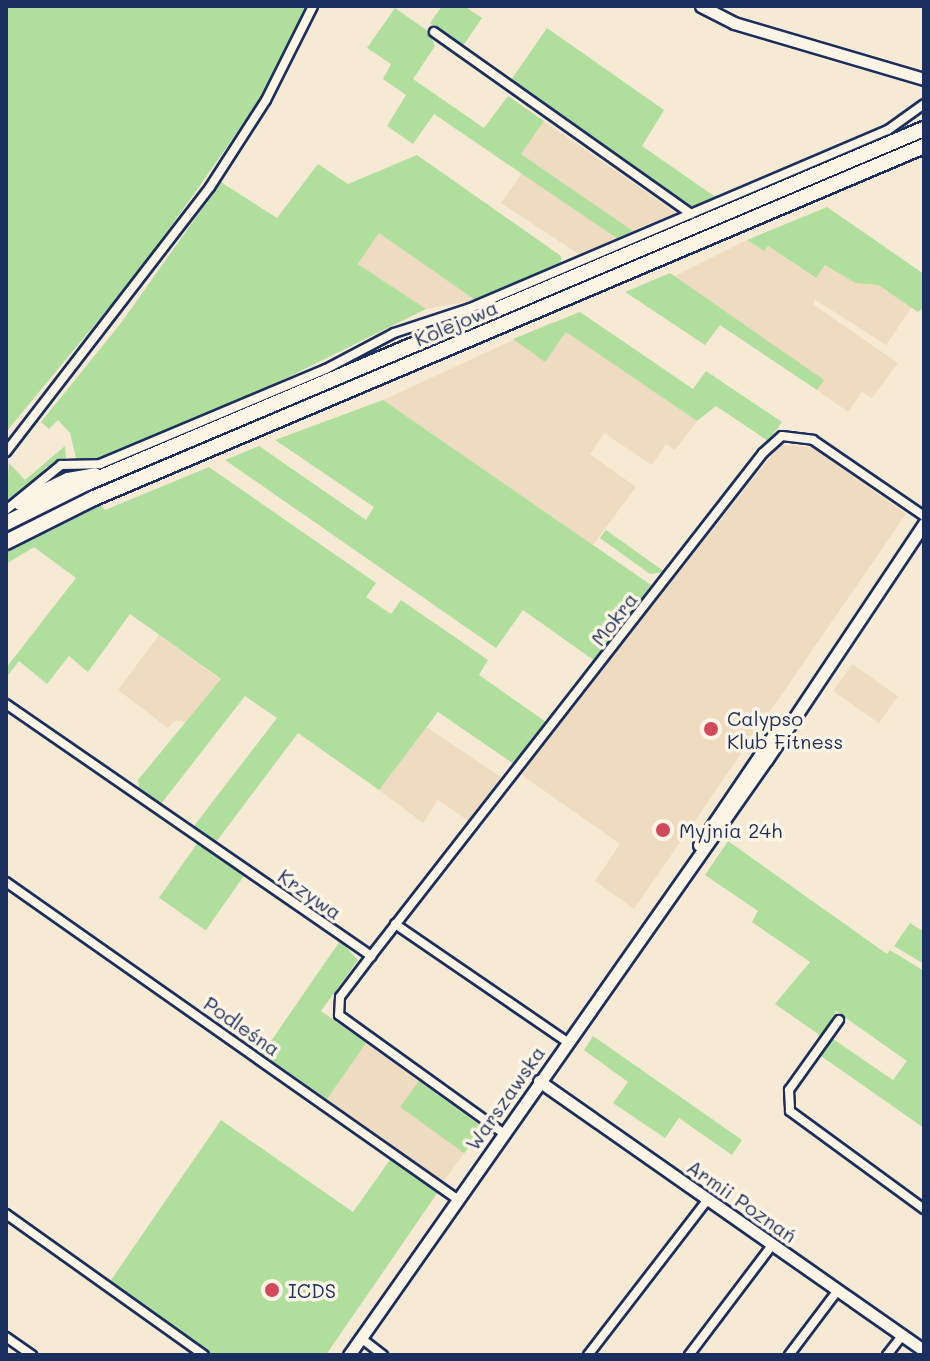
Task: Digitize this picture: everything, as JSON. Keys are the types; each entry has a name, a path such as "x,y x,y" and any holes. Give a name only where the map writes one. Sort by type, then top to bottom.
{"highway":[{"name":"Kolejowa","path":"6,523 104,469 924,129"},
{"name":"Kolejowa","path":"6,542 140,478 924,146"},
{"path":"13,507 76,477 104,469"}],"street":[{"path":"6,452 210,187 266,100 313,6"},
{"path":"701,6 734,23 924,77"},
{"path":"434,32 691,214"},
{"path":"104,469 326,369 394,333 470,308 888,130 924,104"},
{"name":"Mokra","path":"371,956 763,453 782,436 813,440 924,516"},
{"name":"Warszawska","path":"349,1355 690,862 709,823 767,750 924,524"},
{"name":"Krzywa","path":"6,704 371,956"},
{"name":"Podleśna","path":"6,882 457,1199"},
{"path":"395,924 566,1041"},
{"path":"371,956 340,997 339,1015 503,1133"},
{"path":"839,1020 787,1094 793,1116 924,1209"},
{"name":"Armii Poznań","path":"539,1081 924,1351"},
{"path":"588,1355 708,1199"},
{"path":"6,1214 204,1355"},
{"path":"689,1355 773,1244"},
{"path":"789,1355 838,1290"},
{"path":"887,1355 902,1336"},
{"path":"6,1337 32,1355"},
{"path":"361,1338 383,1355"}],"shaded area":[{"path":"544,121 676,213 633,231 521,154"},
{"path":"522,173 618,239 580,255 501,203"},
{"path":"379,233 475,300 426,309 358,264"},
{"path":"747,240 763,251 768,246 815,278 825,265 855,283 877,285 912,307 886,345 814,299 814,305 898,363 872,398 862,392 848,412 817,390 823,380 673,277"},
{"path":"552,322 697,421 675,450 666,444 652,465 604,433 590,454 636,487 593,545 383,400"},
{"path":"780,445 812,447 906,514 634,909 595,881 620,844 519,773"},
{"path":"159,635 221,680 188,722 174,721 168,728 118,690"},
{"path":"852,664 898,696 879,723 833,691"},
{"path":"425,726 502,778 469,821 438,800 423,823 379,790"},
{"path":"366,1043 482,1128 443,1183 326,1098"}],"green space":[{"path":"6,6 308,6 262,96 194,194 134,277 6,432"},
{"path":"442,6 464,6 482,18 463,46 430,23"},
{"path":"395,8 429,32 435,46 413,79 484,128 508,96 544,121 521,154 633,231 618,239 434,114 413,144 387,126 406,95 383,79 391,64 367,48"},
{"path":"547,28 664,110 642,146 717,198 693,207 511,80"},
{"path":"417,155 561,256 561,262 475,300 379,233 358,264 426,309 262,390 92,461 77,462 70,433 58,420 49,429 41,422 121,323 221,182 277,218 318,164 348,184"},
{"path":"827,207 924,274 924,307 918,312 878,285 855,283 825,265 816,278 768,246 764,251 747,240"},
{"path":"670,273 824,380 817,390 720,325 705,345 625,292"},
{"path":"580,312 693,389 706,371 782,422 768,441 716,406 697,421 566,332 545,362 513,339"},
{"path":"383,400 651,585 595,661 523,610 496,648 225,460 259,446 366,520 374,507 275,440"},
{"path":"65,446 66,462 46,467 23,495 6,503 9,463 25,480"},
{"path":"209,467 376,583 366,597 391,614 401,600 488,660 479,675 546,722 514,764 438,712 379,790 298,733 216,842 194,826 277,718 245,696 161,804 139,788 138,780 221,679 130,614 88,672 69,656 47,684 19,661 6,678 6,668 76,578 34,547 6,564 6,551 99,503 105,510"},
{"path":"606,530 665,572 650,574 600,538"},
{"path":"728,841 887,954 890,950 924,971 924,1128 821,1056 833,1039 893,1080 907,1061 836,1011 821,1036 775,1004 810,962 752,922 758,911 705,875"},
{"path":"198,842 245,875 206,930 159,898"},
{"path":"910,923 921,930 924,927 924,964 894,946"},
{"path":"340,941 358,960 321,1011 366,1043 327,1099 262,1054"},
{"path":"593,1036 742,1140 732,1155 679,1118 665,1138 613,1103 628,1082 584,1050"},
{"path":"419,1081 483,1127 464,1153 400,1107"},
{"path":"221,1120 353,1212 392,1157 438,1192 326,1355 210,1355 109,1283"}],"place":[{"name":"Calypso Klub Fitness","path":"711,729"},
{"name":"Myjnia 24h","path":"663,830"},
{"name":"ICDS","path":"272,1290"}]}
